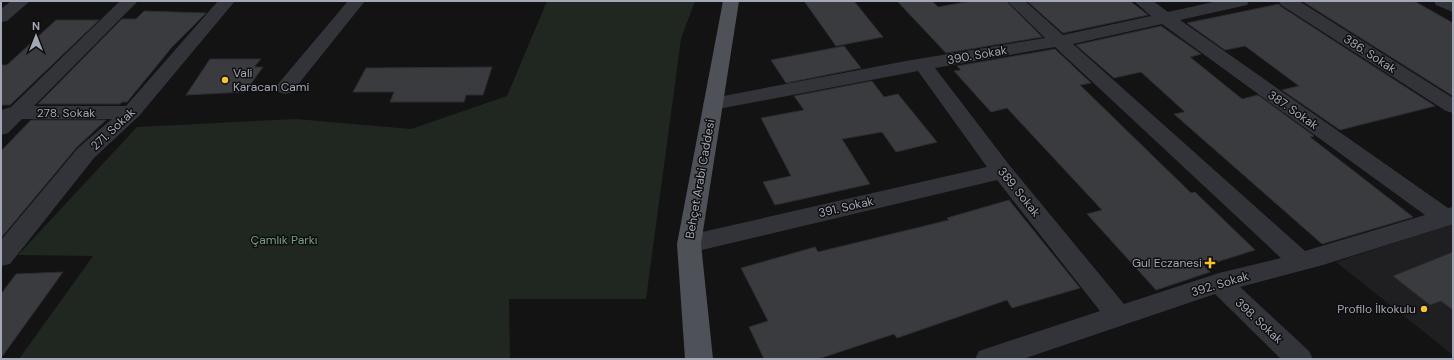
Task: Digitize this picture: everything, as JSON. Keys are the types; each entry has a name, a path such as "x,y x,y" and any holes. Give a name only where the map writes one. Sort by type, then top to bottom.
{"main road":[{"name":"Behçet Arabi Caddesi","path":"699,359 689,244 731,1"}],"street":[{"path":"1,17 22,1"},
{"path":"1,128 9,112 130,1"},
{"name":"271. Sokak","path":"1,257 86,153 132,112 227,1"},
{"path":"285,88 357,1"},
{"path":"1015,1 1300,261"},
{"name":"387. Sokak","path":"1142,1 1449,216"},
{"name":"390. Sokak","path":"713,104 1060,41 1240,1"},
{"name":"386. Sokak","path":"1287,1 1453,107"},
{"path":"1442,1 1453,7"},
{"name":"389. Sokak","path":"922,65 1002,171 1119,316"},
{"name":"278. Sokak","path":"9,112 132,112"},
{"name":"391. Sokak","path":"689,244 1002,171"},
{"name":"392. Sokak","path":"989,359 1036,352 1119,316 1219,283 1323,256 1449,216"},
{"name":"398. Sokak","path":"1219,283 1299,359"}],"shaded area":[{"name":"Profilo İlkokulu","path":"1453,223 1453,355 1336,262"}],"green space":[{"name":"Çamlık Parkı","path":"547,1 695,1 681,39 646,299 509,299 510,359 19,359 93,256 18,255 137,127 296,119 411,129 507,96"}],"building":[{"path":"804,1 854,1 883,37 836,46"},
{"path":"897,1 932,1 938,7 971,1 1006,1 1042,37 946,53"},
{"path":"1027,1 1130,1 1148,15 1063,33"},
{"path":"1302,1 1414,1 1453,23 1453,96"},
{"path":"1279,4 1435,106 1340,130 1282,90 1299,86 1245,46 1225,50 1187,23"},
{"path":"144,11 206,13 172,47 127,102 122,102 120,104 38,104 122,19 136,19"},
{"path":"56,20 99,20 10,105 1,105 1,65 7,65"},
{"path":"1161,26 1201,54 1190,57 1242,99 1258,95 1314,136 1310,137 1413,217 1322,244 1174,114 1185,112 1141,72 1114,78 1076,45"},
{"path":"844,46 861,68 786,83 771,60"},
{"path":"1055,49 1091,83 1080,85 1191,193 1195,192 1255,250 1204,266 1210,272 1156,290 1087,214 1102,210 1007,108 991,112 954,71 961,70 957,66"},
{"name":"Vali Karacan Cami","path":"210,59 261,59 254,67 263,67 245,92 186,95"},
{"path":"492,67 483,95 466,95 464,102 390,102 394,92 353,92 366,68"},
{"path":"872,81 884,97 898,94 937,142 896,152 882,132 842,139 870,184 775,205 763,182 791,176 761,118 804,110 794,96"},
{"path":"31,120 106,120 77,147 1,238 1,151"},
{"path":"1009,200 1080,288 1012,308 1007,300 897,338 894,334 818,359 764,359 749,327 768,321 741,268 815,247 818,252 949,220 947,218"},
{"path":"1453,252 1453,310 1441,301 1430,305 1393,276"},
{"path":"63,272 1,358 1,294 16,274"}],"place":[{"name":"Vali Karacan Cami","path":"225,80"},
{"name":"Gul Eczanesi","path":"1210,263"},
{"name":"Profilo İlkokulu","path":"1424,309"}]}
